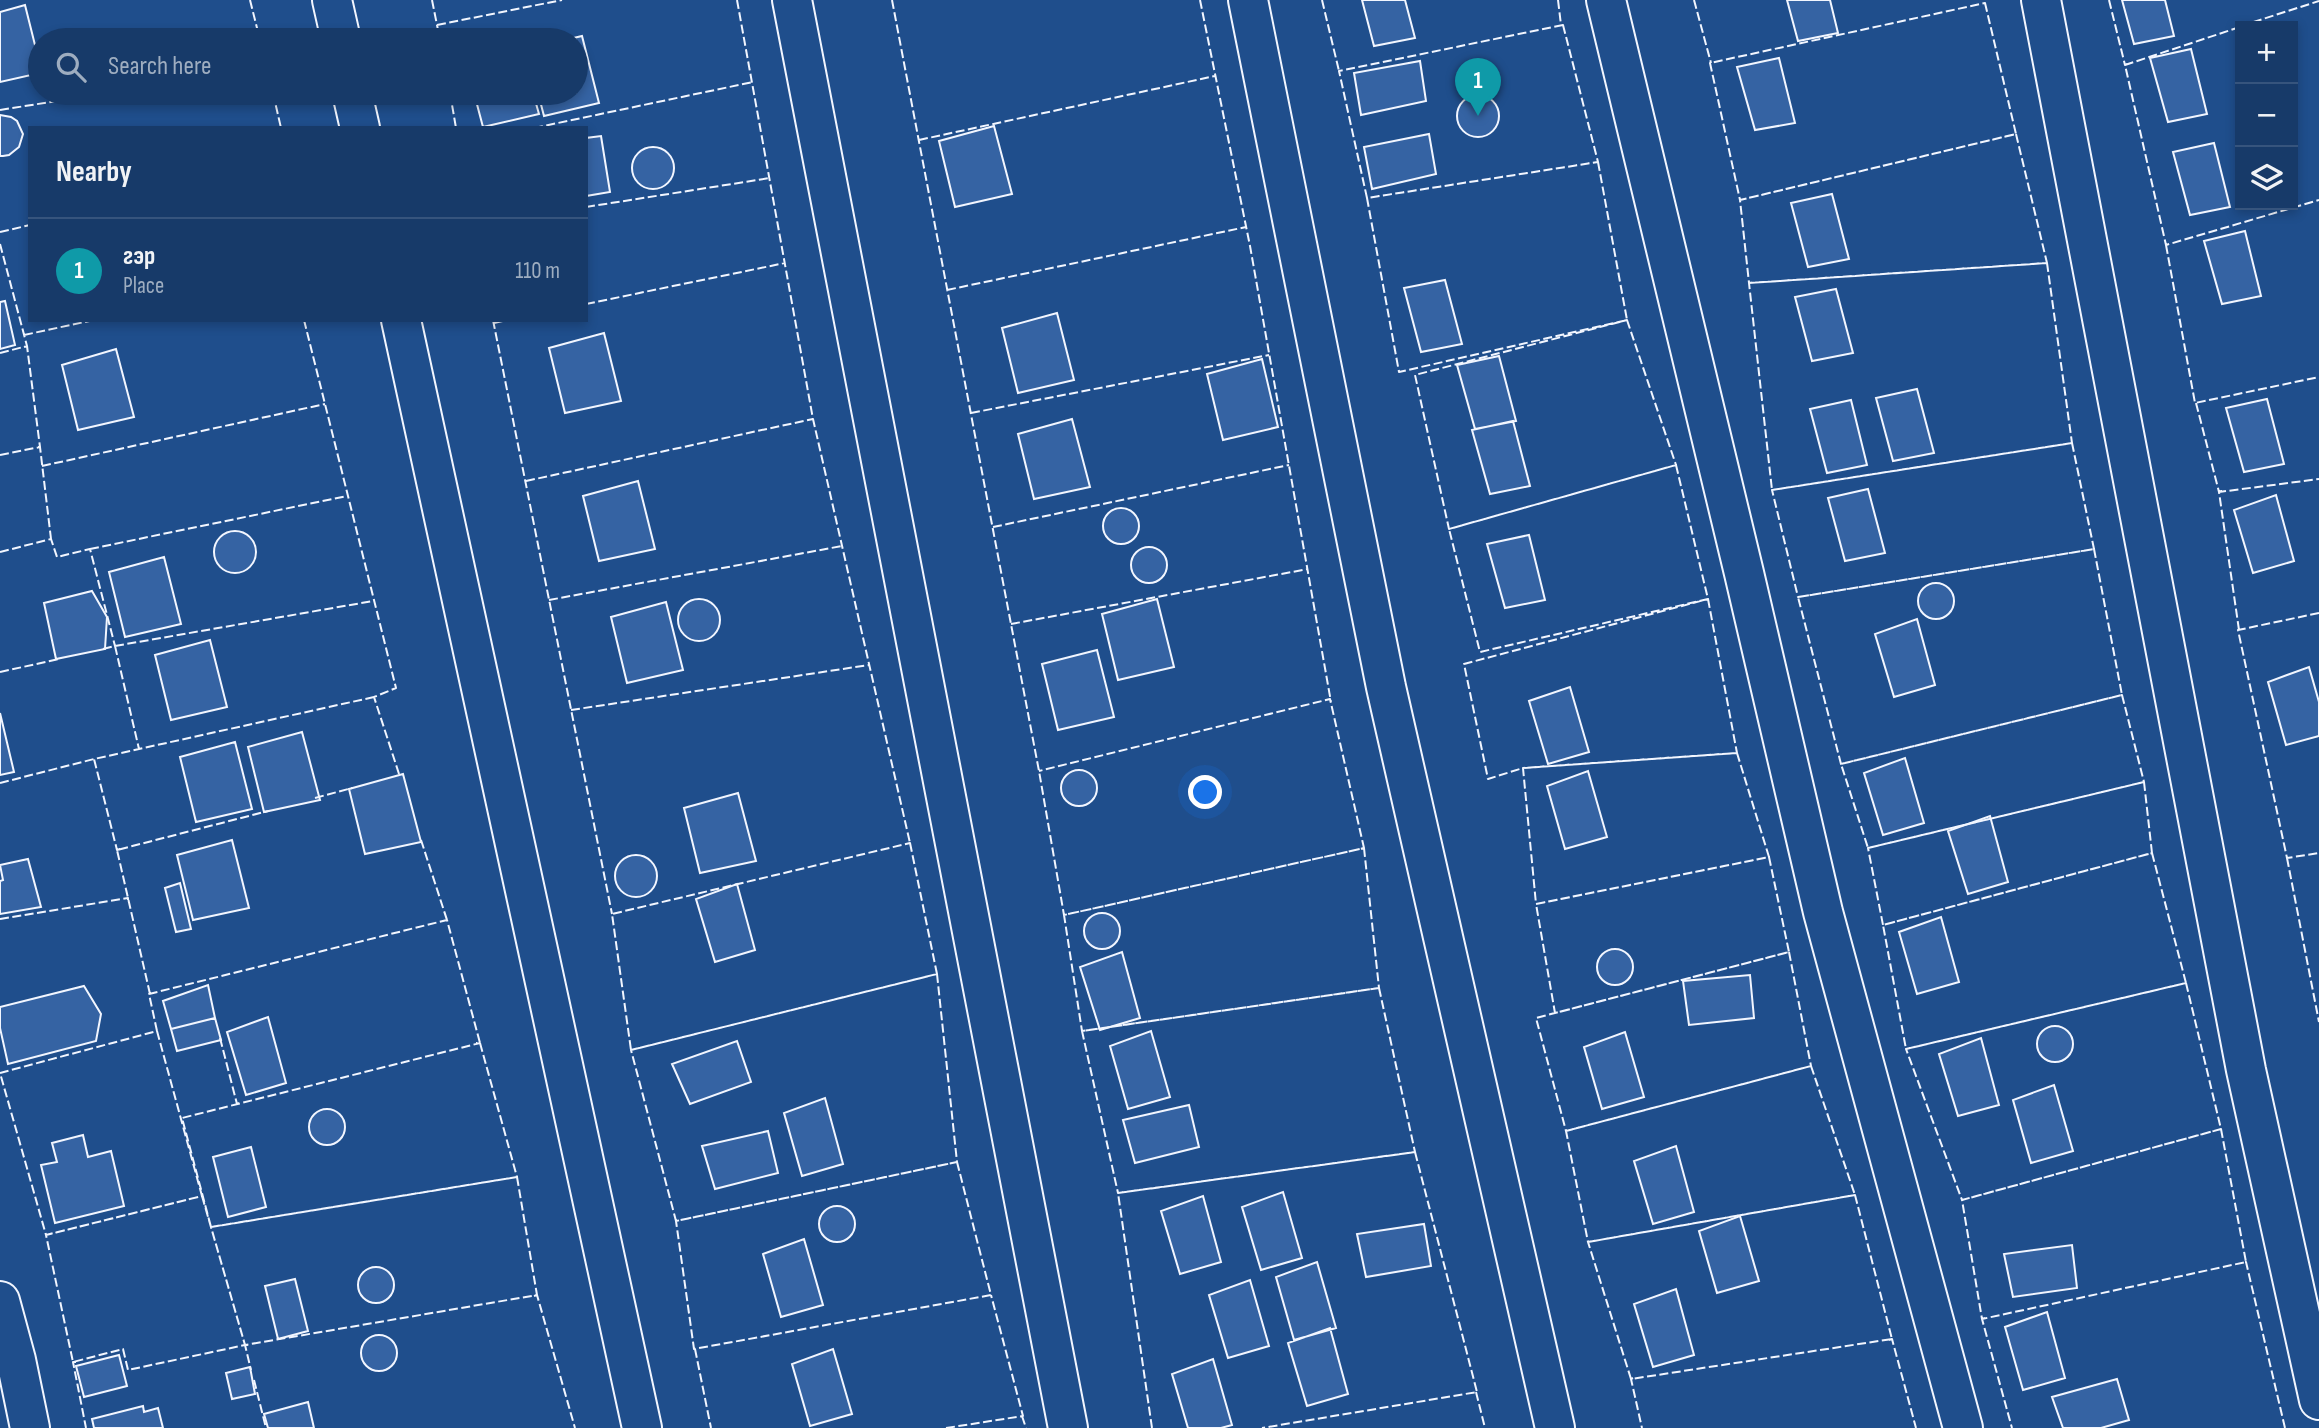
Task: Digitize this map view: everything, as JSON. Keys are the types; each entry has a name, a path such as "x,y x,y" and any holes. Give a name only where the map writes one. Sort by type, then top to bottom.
{"street":[{"path":"332,0 338,28"},
{"path":"792,0 1068,1428"},
{"path":"1248,0 1385,687 1555,1428"},
{"path":"1606,0 1823,912 1931,1302 1963,1428"},
{"path":"2041,0 2246,1070 2319,1400"},
{"path":"355,105 360,126"},
{"path":"401,322 642,1428"},
{"path":"0,1301 30,1428"}],"building":[{"path":"1362,0 1405,0 1415,38 1374,46"},
{"path":"1787,0 1830,0 1838,33 1798,41"},
{"path":"2122,0 2165,0 2174,36 2134,44"},
{"path":"25,5 31,28 28,28 28,76 0,82 0,12"},
{"path":"2191,49 2207,114 2168,122 2150,58"},
{"path":"1779,58 1795,123 1755,130 1737,67"},
{"path":"588,60 599,103 544,116 541,105 588,105"},
{"path":"1420,61 1426,101 1361,115 1354,73"},
{"path":"1478,95 1493,101 1499,116 1493,131 1478,137 1463,131 1457,116 1463,101"},
{"path":"477,105 536,105 539,114 483,126"},
{"path":"0,115 17,121 23,134 19,147 3,156 0,156"},
{"path":"994,126 1012,194 955,207 939,141"},
{"path":"1429,134 1436,174 1372,189 1364,147"},
{"path":"601,136 610,192 588,196 588,138"},
{"path":"2214,143 2230,207 2190,215 2173,152"},
{"path":"653,147 668,153 674,168 668,183 653,189 638,183 632,168 638,153"},
{"path":"1832,194 1849,259 1808,267 1791,203"},
{"path":"2245,231 2261,296 2222,304 2204,241"},
{"path":"1445,280 1462,344 1421,352 1404,288"},
{"path":"1836,289 1853,353 1812,361 1795,297"},
{"path":"5,301 15,345 0,349 0,302"},
{"path":"1057,313 1074,380 1018,393 1002,328"},
{"path":"604,333 621,401 565,413 549,348"},
{"path":"116,349 134,417 78,430 62,365"},
{"path":"1499,356 1516,421 1475,429 1457,365"},
{"path":"1262,359 1278,427 1223,440 1207,374"},
{"path":"1917,389 1934,453 1893,461 1876,398"},
{"path":"2267,399 2284,464 2244,472 2226,408"},
{"path":"1851,400 1867,465 1827,473 1810,409"},
{"path":"1072,419 1090,487 1034,499 1018,434"},
{"path":"1513,421 1530,486 1490,494 1472,430"},
{"path":"638,481 655,549 599,561 583,496"},
{"path":"1868,489 1885,553 1845,561 1828,498"},
{"path":"2276,495 2294,561 2253,573 2234,510"},
{"path":"1121,508 1134,513 1139,526 1134,539 1121,544 1108,539 1103,526 1108,513"},
{"path":"235,531 250,537 256,552 250,567 235,573 220,567 214,552 220,537"},
{"path":"1529,535 1545,600 1505,608 1487,544"},
{"path":"1149,547 1162,552 1167,565 1162,578 1149,583 1136,578 1131,565 1136,552"},
{"path":"164,557 181,624 125,637 109,572"},
{"path":"1936,583 1949,588 1954,601 1949,614 1936,619 1923,614 1918,601 1923,588"},
{"path":"92,591 107,617 105,649 56,659 44,603"},
{"path":"699,599 714,605 720,620 714,635 699,641 684,635 678,620 684,605"},
{"path":"1157,599 1174,667 1118,680 1102,614"},
{"path":"666,602 683,670 627,683 611,617"},
{"path":"1917,619 1935,685 1894,697 1875,634"},
{"path":"210,640 227,707 171,720 155,655"},
{"path":"1097,650 1114,717 1058,730 1042,664"},
{"path":"2309,667 2319,702 2319,736 2286,745 2268,682"},
{"path":"1570,687 1589,752 1548,764 1529,701"},
{"path":"0,713 14,772 0,775"},
{"path":"302,732 320,800 264,812 248,747"},
{"path":"235,742 252,809 196,822 180,757"},
{"path":"1905,758 1924,823 1883,835 1864,773"},
{"path":"1079,770 1092,775 1097,788 1092,801 1079,806 1066,801 1061,788 1066,775"},
{"path":"1588,771 1607,837 1565,849 1547,786"},
{"path":"403,774 421,842 365,854 349,789"},
{"path":"738,793 756,861 700,873 684,808"},
{"path":"1990,816 2008,882 1968,894 1948,831"},
{"path":"232,840 249,908 193,920 177,855"},
{"path":"636,855 651,861 657,876 651,891 636,897 621,891 615,876 621,861"},
{"path":"28,859 41,907 0,914 0,881 3,880 0,865"},
{"path":"180,883 191,929 176,932 165,888"},
{"path":"737,884 755,950 715,962 696,899"},
{"path":"1102,913 1115,918 1120,931 1115,944 1102,949 1089,944 1084,931 1089,918"},
{"path":"1941,917 1959,982 1917,994 1899,932"},
{"path":"1615,949 1628,954 1633,967 1628,980 1615,985 1602,980 1597,967 1602,954"},
{"path":"1122,952 1140,1018 1100,1030 1080,967"},
{"path":"1750,975 1754,1018 1689,1025 1683,981"},
{"path":"208,985 215,1018 171,1029 163,1001"},
{"path":"84,986 101,1014 96,1041 8,1064 0,1028 0,1007"},
{"path":"268,1017 286,1083 246,1095 227,1032"},
{"path":"215,1018 221,1040 177,1051 171,1029"},
{"path":"2055,1026 2068,1031 2073,1044 2068,1057 2055,1062 2042,1057 2037,1044 2042,1031"},
{"path":"1151,1031 1170,1097 1128,1109 1110,1046"},
{"path":"1625,1032 1644,1097 1602,1109 1584,1047"},
{"path":"1981,1038 1999,1105 1958,1116 1939,1054"},
{"path":"737,1041 751,1082 690,1104 672,1064"},
{"path":"2054,1085 2073,1151 2031,1163 2013,1100"},
{"path":"825,1098 843,1164 802,1176 784,1113"},
{"path":"1189,1105 1199,1147 1135,1163 1123,1120"},
{"path":"327,1109 340,1114 345,1127 340,1140 327,1145 314,1140 309,1127 314,1114"},
{"path":"768,1131 778,1173 715,1189 702,1146"},
{"path":"83,1135 88,1157 111,1151 124,1206 55,1223 41,1165 57,1162 52,1143"},
{"path":"1676,1146 1694,1212 1653,1224 1634,1161"},
{"path":"251,1147 266,1207 228,1217 213,1157"},
{"path":"1283,1192 1302,1258 1261,1270 1242,1207"},
{"path":"1203,1196 1221,1262 1180,1274 1161,1211"},
{"path":"837,1206 850,1211 855,1224 850,1237 837,1242 824,1237 819,1224 824,1211"},
{"path":"1740,1216 1759,1281 1717,1293 1699,1231"},
{"path":"1424,1224 1431,1266 1366,1277 1357,1234"},
{"path":"804,1239 823,1305 781,1317 763,1254"},
{"path":"2072,1245 2077,1288 2013,1297 2004,1254"},
{"path":"1317,1262 1336,1328 1294,1340 1276,1277"},
{"path":"376,1267 389,1272 394,1285 389,1298 376,1303 363,1298 358,1285 363,1272"},
{"path":"295,1279 308,1331 278,1339 265,1286"},
{"path":"1250,1280 1269,1346 1228,1358 1209,1295"},
{"path":"1676,1289 1694,1355 1653,1367 1634,1304"},
{"path":"2047,1312 2065,1378 2023,1390 2005,1327"},
{"path":"1330,1328 1348,1394 1307,1406 1288,1343"},
{"path":"379,1335 392,1340 397,1353 392,1366 379,1371 366,1366 361,1353 366,1340"},
{"path":"833,1349 852,1414 810,1426 792,1364"},
{"path":"119,1355 127,1386 84,1397 76,1366"},
{"path":"1213,1359 1232,1425 1221,1428 1188,1428 1172,1374"},
{"path":"250,1367 255,1394 232,1399 226,1373"},
{"path":"2117,1379 2129,1420 2101,1428 2063,1428 2052,1397"},
{"path":"308,1402 314,1428 268,1428 264,1414"},
{"path":"143,1406 144,1412 158,1408 163,1428 94,1428 92,1419"}],"fence":[{"path":"250,0 257,28"},
{"path":"432,0 438,28"},
{"path":"437,25 562,0"},
{"path":"737,0 813,419 910,843"},
{"path":"892,0 1064,915 1364,848 1330,699 1039,771"},
{"path":"1200,0 1250,246 1331,702"},
{"path":"1322,0 1339,71"},
{"path":"1558,0 1561,25"},
{"path":"1694,0 1711,63"},
{"path":"2109,0 2125,65 2127,64"},
{"path":"2257,21 2319,1"},
{"path":"1985,3 2016,134 1740,200 1710,63 1985,3"},
{"path":"1563,25 1598,162 1367,198 1339,71 1563,25"},
{"path":"2235,29 2125,65 2166,245 2319,200"},
{"path":"919,140 1215,76"},
{"path":"544,126 753,82"},
{"path":"0,110 31,105"},
{"path":"276,105 281,126"},
{"path":"452,105 456,126"},
{"path":"2016,134 2047,263 1749,283 1740,200 2016,134"},
{"path":"1598,162 1627,320 1399,372 1367,198 1598,162"},
{"path":"588,207 770,178"},
{"path":"0,232 28,225"},
{"path":"947,290 1246,227"},
{"path":"0,244 27,346 24,347"},
{"path":"2166,245 2195,403 2319,377"},
{"path":"588,304 785,263"},
{"path":"2047,263 2072,443 1772,490 1749,283 2047,263"},
{"path":"1627,320 1676,465 1449,529 1415,375 1627,320"},
{"path":"24,335 85,322"},
{"path":"304,322 396,688 374,697 400,777"},
{"path":"493,322 612,914"},
{"path":"494,323 498,322"},
{"path":"0,353 27,346 38,447"},
{"path":"971,413 1269,355"},
{"path":"2196,403 2219,492 2222,491"},
{"path":"42,466 325,404"},
{"path":"526,481 813,419"},
{"path":"2072,443 2094,549 1798,597 1772,490 2072,443"},
{"path":"0,455 40,447 51,539"},
{"path":"993,527 1289,465"},
{"path":"1676,465 1708,599 1480,652 1449,529 1676,465"},
{"path":"2239,630 2219,492 2319,479"},
{"path":"90,549 347,496"},
{"path":"0,552 51,539 57,557 90,549 115,646"},
{"path":"549,600 842,546"},
{"path":"2094,549 2122,695 1841,764 1798,597 2094,549"},
{"path":"1011,624 1308,569"},
{"path":"1708,599 1737,753 1523,768 1488,779 1464,664 1708,599"},
{"path":"115,646 373,601"},
{"path":"2319,613 2238,630 2287,858 2319,853"},
{"path":"103,649 115,646 139,749"},
{"path":"0,672 59,659"},
{"path":"571,710 869,665"},
{"path":"2122,695 2144,782 1868,848 1841,764 2122,695"},
{"path":"120,849 117,850 94,759 374,697"},
{"path":"1737,753 1769,857 1536,904 1523,768 1737,753"},
{"path":"0,783 94,759 95,762"},
{"path":"2144,782 2152,853 1883,925 1868,848 2144,782"},
{"path":"315,798 352,788"},
{"path":"150,994 117,850 268,811"},
{"path":"421,840 447,920"},
{"path":"910,843 937,974 631,1050 612,914 910,843"},
{"path":"1364,848 1379,988 1082,1031 1064,915 1364,848"},
{"path":"2152,853 2186,983 1906,1049 1883,925 2152,853"},
{"path":"1769,857 1789,952 1555,1013 1536,904 1769,857"},
{"path":"2287,858 2319,1022"},
{"path":"0,919 128,900"},
{"path":"157,1031 149,994 447,920 480,1043 476,1043"},
{"path":"1789,952 1811,1066 1566,1131 1536,1018 1789,952"},
{"path":"937,974 957,1162 676,1221 631,1050 937,974"},
{"path":"2186,983 2221,1129 1962,1200 1906,1049 2186,983"},
{"path":"1379,988 1415,1152 1118,1193 1082,1031 1379,988"},
{"path":"157,1031 202,1196 46,1235 0,1073 157,1031"},
{"path":"220,1038 237,1104 239,1103"},
{"path":"480,1043 517,1177 211,1227 182,1118 480,1043"},
{"path":"1811,1066 1855,1195 1588,1242 1566,1131 1811,1066"},
{"path":"2221,1129 2246,1262 1982,1319 1962,1200 2221,1129"},
{"path":"1152,1428 1118,1193 1415,1152 1477,1392 1262,1428"},
{"path":"957,1162 991,1295 694,1349 676,1221 957,1162"},
{"path":"517,1177 537,1295 245,1345 211,1227 517,1177"},
{"path":"1855,1195 1892,1339 1631,1379 1588,1242 1855,1195"},
{"path":"202,1196 245,1345 128,1370 123,1349 73,1362 46,1235 202,1196"},
{"path":"2245,1262 2285,1428"},
{"path":"534,1296 537,1295 575,1428"},
{"path":"946,1428 1023,1416 991,1295"},
{"path":"1985,1318 1982,1319 2012,1428"},
{"path":"1889,1340 1892,1339 1916,1428"},
{"path":"248,1345 245,1345 251,1370"},
{"path":"695,1349 711,1428"},
{"path":"76,1362 73,1362 86,1428"},
{"path":"1633,1378 1631,1379 1642,1428"},
{"path":"254,1380 266,1428"},
{"path":"1476,1392 1485,1428"},
{"path":"1022,1416 1026,1428"}],"place":[{"name":"гэр","path":"1478,116"}]}
